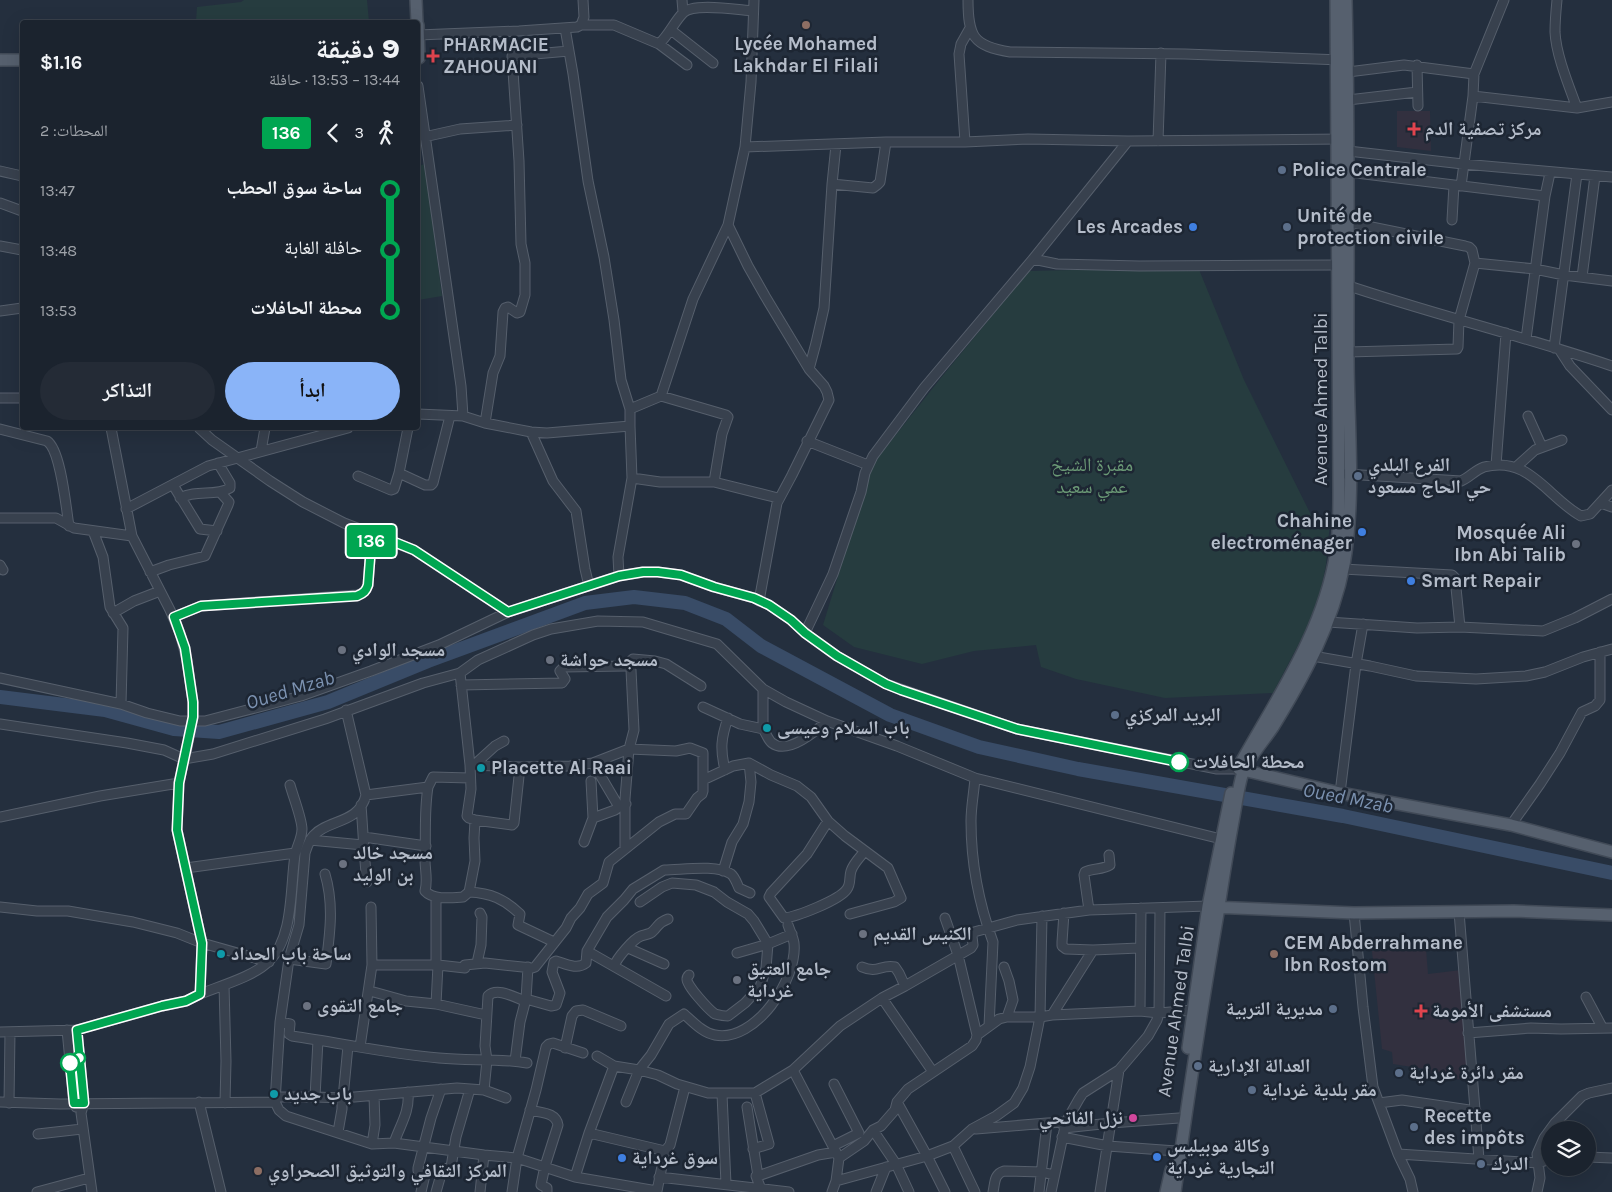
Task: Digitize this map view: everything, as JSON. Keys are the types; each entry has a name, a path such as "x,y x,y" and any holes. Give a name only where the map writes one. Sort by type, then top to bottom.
{"main road":[{"path":"416,0 417,20"},
{"name":"Avenue Ahmed Talbi","path":"1166,1192 1176,1151 1193,1010 1225,837 1240,773 1307,655 1323,605 1336,553 1345,474 1343,284 1338,264 1344,64 1336,0"},
{"path":"1307,655 1328,622 1343,569 1350,521 1345,474 1348,352 1343,284 1348,172 1348,151 1342,139 1348,100 1344,64 1346,0"},
{"path":"0,60 20,60"},
{"path":"1240,773 1511,825 1612,852"},
{"path":"1175,1192 1213,907 1354,913 1514,911 1612,915"}],"street":[{"path":"581,25 584,17 583,0"},
{"path":"682,0 683,12"},
{"path":"661,396 693,299 728,225 745,147 751,82 754,0"},
{"path":"968,0 970,28 974,36 984,46 1010,52 1162,54 1344,64 1404,65 1474,74"},
{"path":"1452,220 1457,185 1463,164 1473,96 1474,74 1504,0"},
{"path":"1556,0 1556,40 1577,108"},
{"path":"659,44 683,12 689,8 702,7 753,11"},
{"path":"420,35 566,28 581,25 614,26 659,44 687,65"},
{"path":"566,28 588,181 610,293 621,380 630,409 632,478 618,557 619,576"},
{"path":"965,142 959,54 961,44 970,28"},
{"path":"671,30 713,64"},
{"path":"484,423 493,373 500,356 503,312 508,307 517,313 520,312 526,295 525,263 521,244 519,161 512,56 569,51"},
{"path":"1158,141 1162,54"},
{"path":"1417,66 1418,106"},
{"path":"1348,100 1417,92"},
{"path":"1473,96 1577,108 1612,102"},
{"path":"420,116 461,386 463,416"},
{"path":"424,137 460,129 517,125"},
{"path":"745,147 1037,139 1128,141 1342,139"},
{"path":"805,633 833,574 868,465 873,456 924,388 1033,259 1128,141"},
{"path":"832,184 873,188 878,185 886,142"},
{"path":"809,369 824,308 836,145"},
{"path":"1348,151 1550,173 1612,177"},
{"path":"420,166 428,164"},
{"path":"0,171 20,176"},
{"path":"1348,172 1545,196"},
{"path":"1526,339 1545,196 1550,173"},
{"path":"1577,174 1557,349 1570,366 1612,410"},
{"path":"1582,277 1595,176"},
{"path":"0,205 20,210"},
{"path":"1347,222 1470,247 1474,253 1476,263 1459,320 1457,349 1348,352"},
{"path":"728,225 748,266 809,369 828,392 828,400 792,475 778,498 759,601"},
{"path":"0,246 20,250"},
{"path":"1033,259 1057,264 1338,264"},
{"path":"1476,263 1535,269 1564,275 1612,279"},
{"path":"1343,284 1612,366"},
{"path":"0,312 20,308"},
{"path":"1496,465 1506,333"},
{"path":"630,409 661,396 726,415 728,417 722,434 714,482"},
{"path":"0,398 20,398"},
{"path":"420,414 463,416 484,423 531,432 547,433 630,426"},
{"path":"399,473 426,485 433,483 450,416"},
{"path":"1528,416 1542,447"},
{"path":"0,429 52,444 60,474 68,526"},
{"path":"111,430 132,536 174,617 185,648 193,702 193,717 179,783 178,838 202,943 200,994"},
{"path":"201,430 212,440 303,502 344,523 414,550 508,612"},
{"path":"261,451 265,430"},
{"path":"126,509 200,468 340,430"},
{"path":"358,476 393,490 399,473 408,430"},
{"path":"531,432 553,481 576,511 589,586"},
{"path":"1516,467 1535,450 1562,440"},
{"path":"807,441 868,465"},
{"path":"180,498 191,493 228,490 230,486 218,463"},
{"path":"1345,474 1461,481 1475,471 1496,465 1516,467 1538,481 1580,516 1590,514 1612,490"},
{"path":"632,478 660,482 714,482 778,498"},
{"path":"172,485 200,529 217,531"},
{"path":"150,572 205,556 229,502 220,492"},
{"path":"1601,503 1612,507"},
{"path":"0,518 56,518 68,526 132,536"},
{"path":"93,531 103,557 108,600 124,633 121,704"},
{"path":"174,617 201,606 357,596 362,594 366,591 368,585 372,533"},
{"path":"1343,569 1452,575 1455,578 1460,627"},
{"path":"0,678 121,704 188,722 205,721 301,696 439,645 508,612 619,576 643,572 658,572 681,575 769,605 837,656 886,684 1010,727 1240,773"},
{"path":"113,613 134,601 160,591"},
{"path":"1328,622 1417,628 1460,627 1547,630 1612,599"},
{"path":"0,724 146,746 185,756 212,754 324,719 423,683 460,673 478,660 533,635 551,629 598,622 643,622 717,644 763,689 827,721 897,746 975,778 1225,837"},
{"path":"1340,793 1356,664 1364,624"},
{"path":"1307,655 1416,676 1476,679 1513,678 1545,672 1569,661 1612,649"},
{"path":"1511,825 1555,760 1582,712 1600,700 1600,652"},
{"path":"461,685 562,683 565,679 560,671 564,667 625,666 634,659 666,664 701,686"},
{"path":"625,848 622,806 634,730 631,670"},
{"path":"460,673 472,765 467,816 475,820 512,825 514,823 520,767"},
{"path":"763,689 764,729 771,742 777,745 790,746 820,728 827,721"},
{"path":"703,707 744,725 764,729"},
{"path":"346,710 366,795 365,800 351,816 318,831 310,840 305,853 299,925 288,959 280,1022 275,1100 278,1110 286,1116 372,1144 394,1143 517,1158 620,1189 659,1192 659,1177 665,1150 670,1145 685,1087"},
{"path":"725,770 722,739 728,718"},
{"path":"472,765 504,741"},
{"path":"372,965 437,965 465,968 465,965 477,963 528,968 535,966 566,928 588,894 603,883 609,862 660,822 675,814 686,814 702,794 703,753 690,748 676,751 630,749 593,763 570,766 520,767 472,765"},
{"path":"593,763 622,806"},
{"path":"703,780 733,766 749,763 797,786 811,797 828,821 864,852 888,868 901,898 894,902 850,914"},
{"path":"723,871 735,834 742,826 749,802 751,782 749,763"},
{"path":"470,778 434,777 428,787 426,802 426,894 436,897 463,897 469,892 474,861 475,820"},
{"path":"975,778 971,821 975,872 988,929 993,942 989,1026"},
{"path":"584,842 593,818 591,781"},
{"path":"0,817 100,796 179,783"},
{"path":"0,1032 77,1030 186,1001 256,971 269,962 276,954 288,922 296,853 302,828 290,785"},
{"path":"366,795 428,787"},
{"path":"361,804 367,882"},
{"path":"593,818 622,806"},
{"path":"828,821 807,854 771,893 770,897 784,918 827,903 846,892 850,885 852,867 864,852"},
{"path":"310,840 363,841 426,846"},
{"path":"186,868 296,853"},
{"path":"1089,910 1085,872 1105,868 1110,865 1109,855"},
{"path":"484,1090 487,1060 485,1046 486,999 493,992 551,1006 556,1005 560,993 552,972 554,962 582,967 586,963 586,951 612,912 633,889 664,870 701,868 723,871 732,875 739,888 750,892"},
{"path":"288,959 326,964 331,911 325,874"},
{"path":"640,902 662,887 672,883 710,890 748,914 768,944 766,968 760,986 745,1003 728,1016 716,1014 698,998 687,982 689,975"},
{"path":"469,892 486,893 510,904 520,914 518,925 554,942"},
{"path":"436,897 436,1004"},
{"path":"0,907 37,911 68,911 133,922 177,933 202,943 269,962"},
{"path":"360,1047 370,991 372,907"},
{"path":"598,1056 614,1066 640,1070 685,1087 708,1093 755,1093 793,1070 840,1026 882,998 973,945 972,936 974,932 1017,920 1089,910 1213,907"},
{"path":"1140,1011 1141,908"},
{"path":"1051,1192 1064,1129 1083,1093 1119,1070 1148,1036 1157,1020 1159,1013 1160,908"},
{"path":"1459,912 1479,1159"},
{"path":"477,963 482,945 482,918 480,913"},
{"path":"1064,913 1061,936 1062,946 1070,949 1093,950 1140,948"},
{"path":"1354,913 1373,1087 1398,1154 1410,1179 1413,1192"},
{"path":"836,1181 927,1156 953,1146 972,1129 996,1116 1014,1103 1023,1088 1030,1067 1040,1017 1042,916"},
{"path":"758,1176 818,1154 836,1152 864,1141 895,1110 897,1102 908,1089 972,1046 977,1035 958,955 945,918"},
{"path":"614,966 616,961 639,937 652,932 661,922 668,920"},
{"path":"626,1102 640,1070 669,1024 684,1014 698,1026 713,1035 729,1035 750,1027 768,1010 788,978 794,944 790,930 768,944 737,953"},
{"path":"628,948 664,964"},
{"path":"1052,1014 1093,950"},
{"path":"586,951 666,996"},
{"path":"862,967 873,970 889,965 895,967 905,986"},
{"path":"1004,967 1009,981 1012,1000 1007,1017"},
{"path":"515,1061 520,1022 526,1000 528,968"},
{"path":"224,985 225,1102"},
{"path":"370,991 406,1000 436,1004 486,1015"},
{"path":"1586,997 1607,1028"},
{"path":"882,998 933,1072"},
{"path":"565,1048 572,1016 576,1011 583,1010 621,1026"},
{"path":"977,1035 999,1019 1007,1017 1140,1011 1159,1013 1193,1010"},
{"path":"280,1022 290,1024 290,1035 348,1046 441,1059 515,1061 527,1064"},
{"path":"1468,1033 1531,1028 1607,1028"},
{"path":"67,1030 92,1192"},
{"path":"77,1030 79,1103"},
{"path":"10,1032 4,1102 225,1102 315,1097 342,1098 440,1089 484,1090 506,1098"},
{"path":"315,1097 318,1040"},
{"path":"512,1192 517,1158 546,1047 552,1043 583,1053"},
{"path":"338,1132 348,1046"},
{"path":"575,1177 614,1066"},
{"path":"793,1070 836,1152 836,1181 832,1192"},
{"path":"1100,1192 1119,1070"},
{"path":"834,1084 859,1133 836,1152"},
{"path":"1537,1192 1540,1178 1538,1150 1548,1131 1582,1096 1612,1088"},
{"path":"421,1192 425,1175 418,1170 440,1089"},
{"path":"436,1192 442,1171 444,1168 451,1167 453,1151 470,1089"},
{"path":"394,1143 408,1111 408,1092"},
{"path":"753,1149 769,1144 755,1093"},
{"path":"722,1094 726,1184"},
{"path":"372,1144 375,1125 374,1096"},
{"path":"1379,1103 1402,1100 1476,1110"},
{"path":"199,1102 221,1192"},
{"path":"897,1102 945,1192"},
{"path":"747,1107 758,1176 756,1176 761,1190"},
{"path":"530,1110 554,1116 557,1119 558,1125 541,1185 547,1188 547,1192"},
{"path":"749,1119 760,1114"},
{"path":"1064,1129 1179,1118"},
{"path":"972,1129 1047,1123 1108,1146 1176,1151"},
{"path":"1039,1192 1047,1123"},
{"path":"38,1134 82,1129"},
{"path":"873,1130 896,1164 909,1192"},
{"path":"589,1133 665,1150"},
{"path":"953,1146 975,1192"},
{"path":"1398,1154 1541,1163"},
{"path":"480,1192 484,1155"},
{"path":"1596,1157 1612,1158"},
{"path":"876,1192 886,1167"},
{"path":"993,1192 996,1176 999,1172 1009,1170 1042,1172 1054,1175"},
{"path":"659,1177 789,1192"},
{"path":"37,1192 57,1190 89,1178"}],"shaded area":[{"name":"مركز تصفية الدم","path":"1397,111 1430,111 1431,151 1397,147"},
{"name":"مستشفى الأمومة","path":"1426,949 1428,974 1461,970 1469,1081 1430,1075 1431,1070 1393,1064 1392,1052 1382,1049 1372,951"}],"green space":[{"path":"244,0 367,0 369,20 196,20 197,7 241,2"},
{"path":"425,164 442,296 420,300 420,165"},
{"name":"مقبرة الشيخ عمي سعيد","path":"1198,267 1244,380 1313,519 1330,523 1326,565 1317,609 1273,693 1165,698 1076,679 1041,667 1036,645 974,651 922,664 854,647 823,625 872,465 1029,271"}],"waterway":[{"name":"Oued Mzab","path":"0,697 105,710 174,729 219,732 328,702 428,661 585,603 634,597 685,603 726,619 761,646 890,715 979,747 1078,769 1343,816 1612,873"}],"bus line":[{"name":"136","path":"70,1063 74,1103 84,1103 77,1030 186,1001 200,994 202,943 177,830 179,783 194,710 185,648 174,617 201,606 357,596 362,594 366,591 368,585 372,533 414,550 508,612 619,576 643,572 681,575 714,587 754,598 769,605 837,656 886,684 901,690 1017,729 1179,762"}],"place":[{"name":"Lycée Mohamed Lakhdar El Filali","path":"806,25"},
{"name":"PHARMACIE ZAHOUANI","path":"433,56"},
{"name":"مركز تصفية الدم","path":"1414,129"},
{"name":"Police Centrale","path":"1282,170"},
{"name":"Les Arcades","path":"1193,227"},
{"name":"Unité de protection civile","path":"1287,227"},
{"name":"الفرع البلدي حي الحاج مسعود","path":"1358,476"},
{"name":"Chahine electroménager","path":"1362,532"},
{"name":"Mosquée Ali Ibn Abi Talib","path":"1576,544"},
{"name":"Smart Repair","path":"1411,581"},
{"name":"مسجد الوادي","path":"342,650"},
{"name":"مسجد حواشة","path":"550,660"},
{"name":"البريد المركزي","path":"1115,715"},
{"name":"باب السلام وعيسى","path":"767,728"},
{"name":"محطة الحافلات","path":"1179,762"},
{"name":"Placette Al Raai","path":"481,768"},
{"name":"مسجد خالد بن الوليد","path":"343,864"},
{"name":"الكنيس القديم","path":"863,934"},
{"name":"ساحة باب الحداد","path":"221,954"},
{"name":"CEM Abderrahmane Ibn Rostom","path":"1274,954"},
{"name":"جامع العتيق غرداية","path":"737,980"},
{"name":"جامع التقوى","path":"307,1006"},
{"name":"مديرية التربية","path":"1333,1009"},
{"name":"مستشفى الأمومة","path":"1421,1011"},
{"name":"العدالة الإدارية","path":"1198,1066"},
{"name":"مقر دائرة غرداية","path":"1399,1073"},
{"name":"مقر بلدية غرداية","path":"1252,1090"},
{"name":"باب جديد","path":"274,1094"},
{"name":"نزل الفاتحي","path":"1133,1118"},
{"name":"Recette des impôts","path":"1414,1127"},
{"name":"وكالة موبيليس التجارية غرداية","path":"1157,1157"},
{"name":"سوق غرداية","path":"622,1158"},
{"name":"الدرك","path":"1481,1164"},
{"name":"المركز الثقافي والتوثيق الصحراوي","path":"258,1171"}]}
